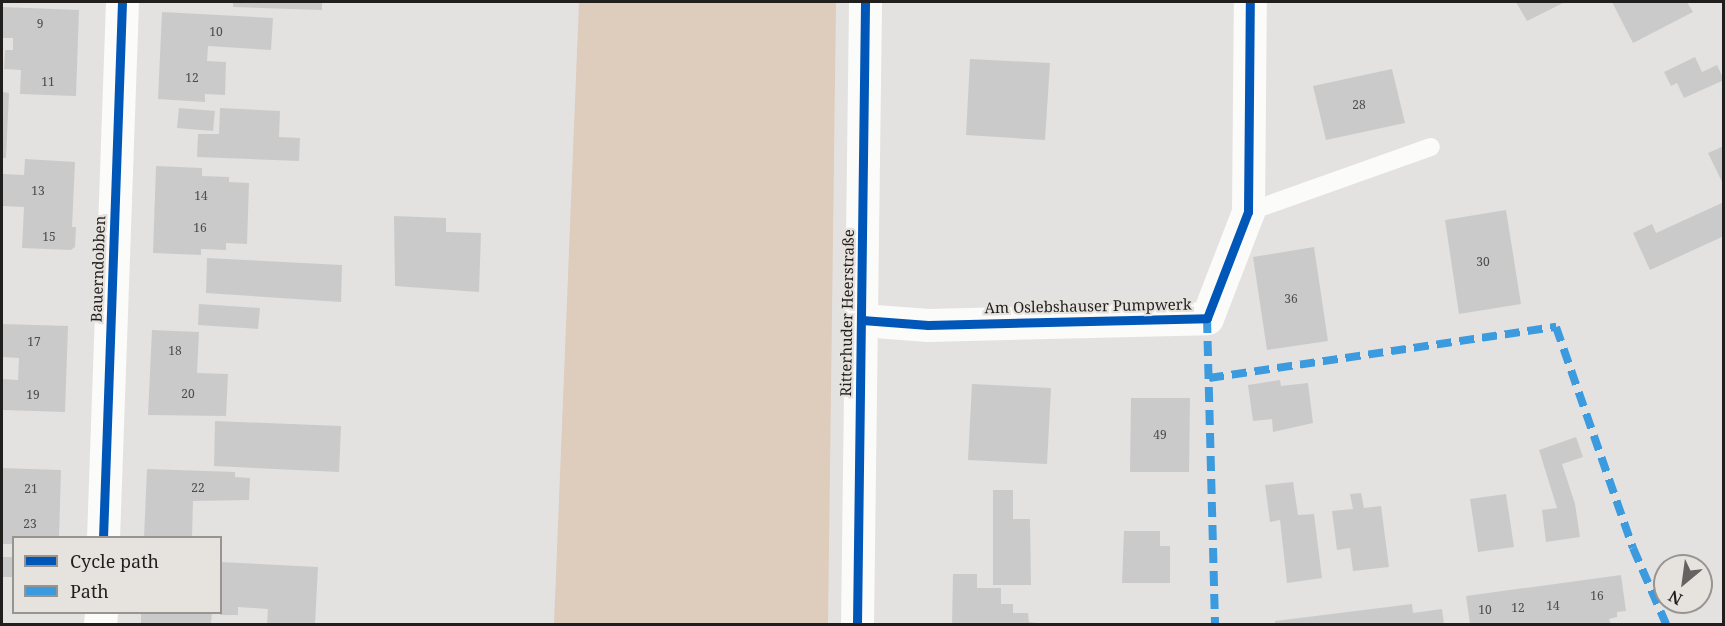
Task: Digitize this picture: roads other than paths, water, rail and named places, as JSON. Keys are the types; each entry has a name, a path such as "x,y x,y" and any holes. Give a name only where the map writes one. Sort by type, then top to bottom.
{"street":[{"name":"Bauerndobben","path":"104,536 122,2"},
{"name":"Ritterhuder Heerstraße","path":"857,624 865,2"},
{"name":"Am Oslebshauser Pumpwerk","path":"862,320 928,325 1207,318 1248,212 1250,2"}],"lane":[{"path":"1248,212 1431,147"}]}
